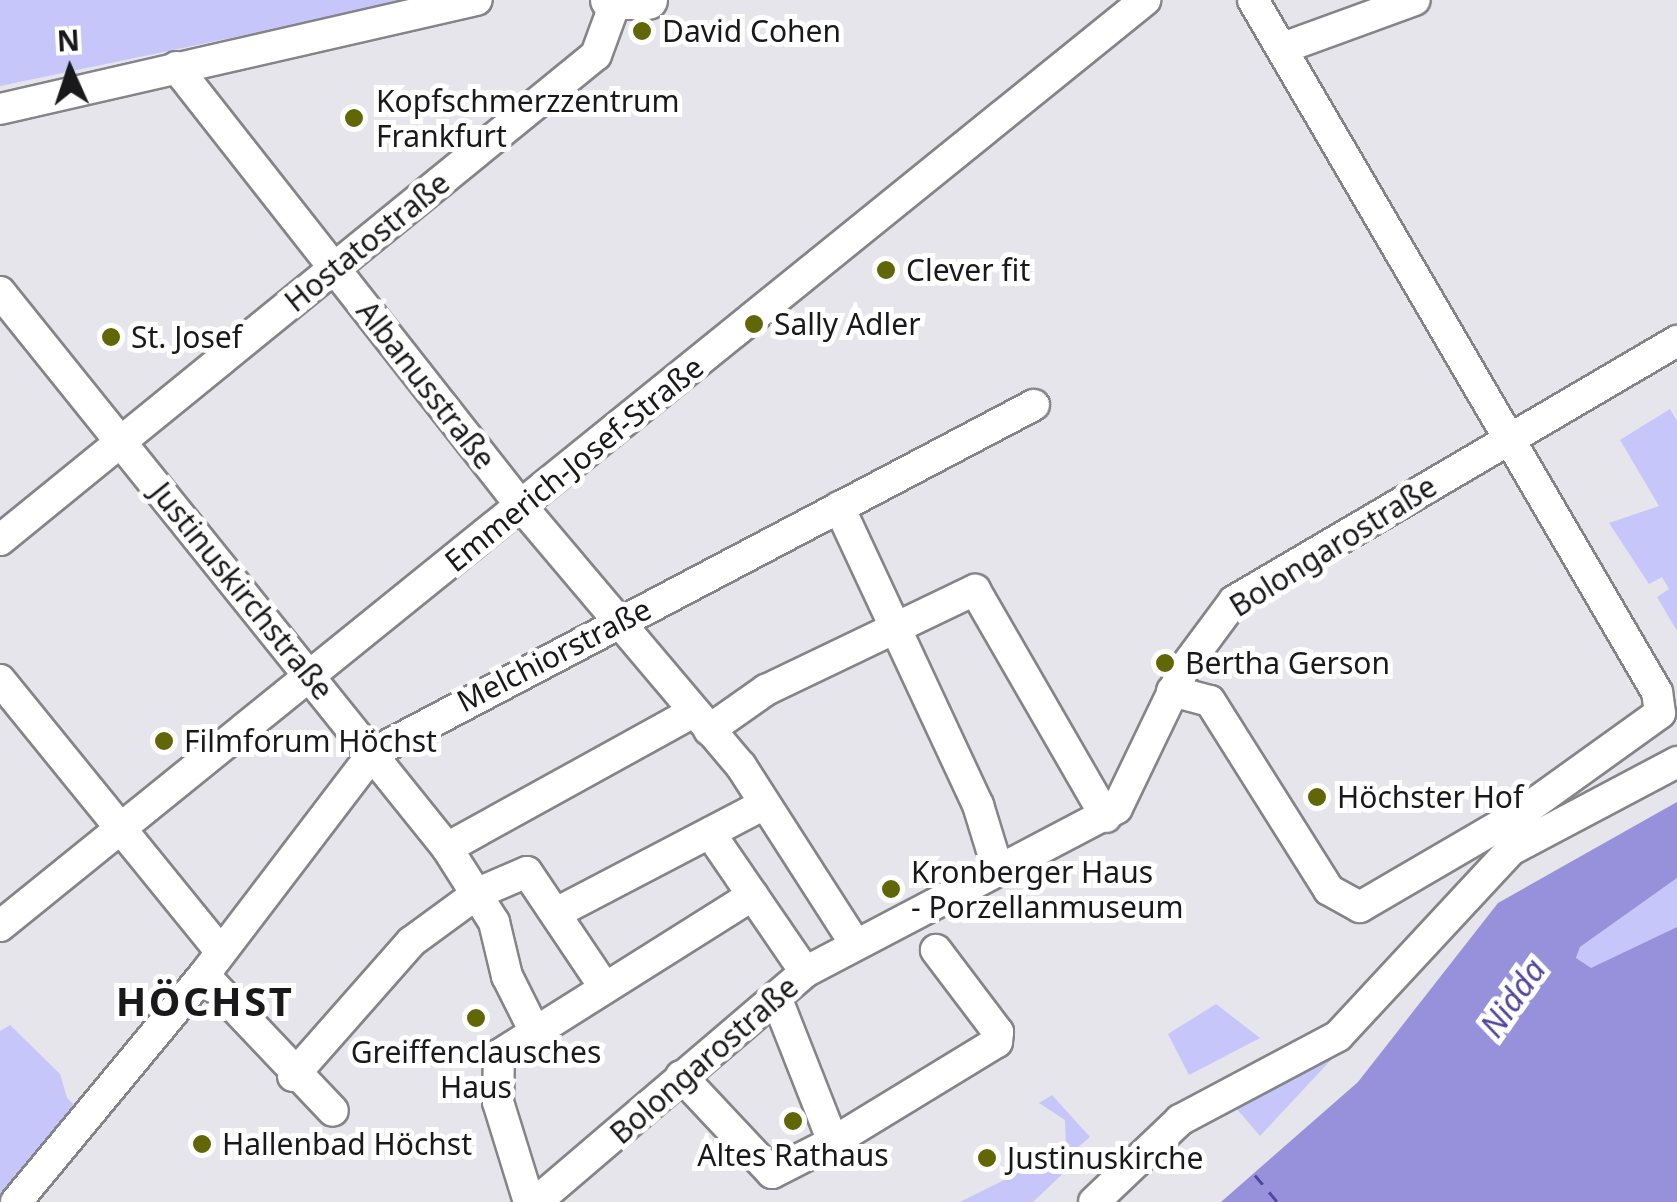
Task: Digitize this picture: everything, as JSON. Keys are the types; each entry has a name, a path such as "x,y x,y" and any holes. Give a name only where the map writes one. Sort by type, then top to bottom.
{"street":[{"path":"0,109 478,0"},
{"name":"Emmerich-Josef-Straße","path":"0,926 1145,0"},
{"path":"1094,1202 1180,1120 1338,1036 1528,824 1656,721 1657,692 1254,0"},
{"path":"1284,48 1414,0"},
{"name":"Hostatostraße","path":"0,540 596,55 624,1"},
{"name":"Albanusstraße","path":"176,67 522,507 701,721 763,805 854,942"},
{"name":"Justinuskirchstraße","path":"0,292 447,848 478,893 533,1028"},
{"name":"Bolongarostraße","path":"532,1202 582,1170 681,1076 805,972 854,942 1106,817 1129,792 1172,691 1234,602 1677,341"},
{"name":"Melchiorstraße","path":"16,1202 212,964 373,753 1020,412"},
{"path":"839,507 898,626 978,805 998,870"},
{"path":"447,848 961,592 984,596 1106,817"},
{"path":"0,680 123,830 264,1040 293,1076 333,1111"},
{"path":"1172,691 1198,695 1219,712 1320,876 1353,906 1375,903 1528,824 1677,762"},
{"path":"558,912 763,805"},
{"path":"710,833 805,972"},
{"path":"293,1076 411,942 478,893 526,872 558,912 602,985"},
{"path":"532,1202 494,1068 533,1028 753,896"},
{"path":"681,1076 772,1172 834,1142 996,1042 998,1032 936,950"},
{"path":"776,997 834,1142"}],"shaded area":[{"path":"0,0 414,0 0,86"},
{"path":"1670,409 1677,421 1677,631 1657,597 1669,589 1662,577 1649,584 1609,523 1659,506 1620,440"},
{"path":"1677,878 1677,927 1591,969 1576,959 1580,947"},
{"path":"1216,1004 1260,1038 1189,1075 1168,1034"},
{"path":"10,1025 60,1074 67,1098 82,1112 0,1202 0,1031"},
{"path":"1344,1046 1260,1136 1236,1108"},
{"path":"1052,1095 1090,1137 1069,1155 1074,1163 1033,1202 960,1202 1066,1149 1065,1120 1039,1103"}],"water":[{"name":"Nidda","path":"1677,802 1677,878 1580,947 1576,958 1591,968 1677,927 1677,1202 1221,1202 1358,1082 1498,903"}],"ferry route":[{"path":"1255,1175 1278,1202"}],"place":[{"name":"David Cohen","path":"642,31"},
{"name":"Kopfschmerzzentrum Frankfurt","path":"354,118"},
{"name":"Clever fit","path":"886,270"},
{"name":"Sally Adler","path":"754,324"},
{"name":"St. Josef","path":"111,337"},
{"name":"Bertha Gerson","path":"1165,663"},
{"name":"Filmforum Höchst","path":"164,741"},
{"name":"Höchster Hof","path":"1317,797"},
{"name":"Kronberger Haus - Porzellanmuseum","path":"891,889"},
{"name":"Greiffenclausches Haus","path":"476,1018"},
{"name":"Altes Rathaus","path":"793,1121"},
{"name":"Hallenbad Höchst","path":"202,1144"},
{"name":"Justinuskirche","path":"987,1158"}],"district":[{"name":"HÖCHST","path":"205,1001"}]}
